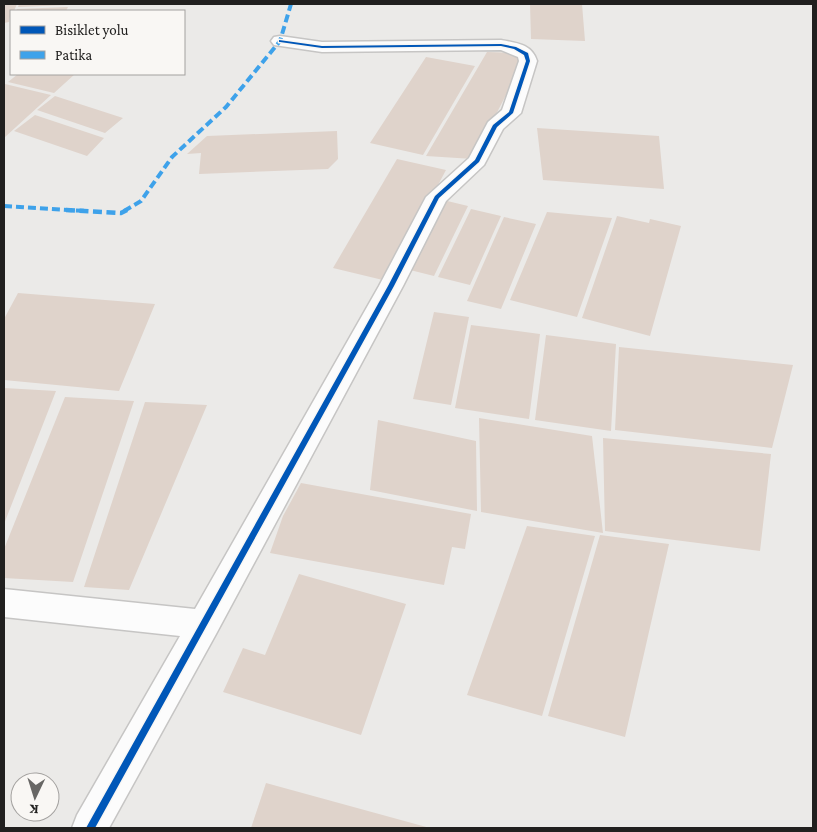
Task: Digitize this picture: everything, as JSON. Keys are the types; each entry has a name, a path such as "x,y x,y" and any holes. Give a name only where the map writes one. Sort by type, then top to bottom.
{"street":[{"path":"90,828 387,295 437,197 477,161 495,126 511,113 528,61 526,54 515,48 501,45 322,48 280,42"},
{"path":"4,603 205,624"}],"building":[{"path":"4,4 17,4 14,10 10,10 9,22 4,23"},
{"path":"19,4 68,4 68,5 18,7"},
{"path":"530,4 582,4 585,41 531,39"},
{"path":"68,7 66,10 17,9"},
{"path":"487,52 518,53 520,68 473,159 426,156"},
{"path":"426,57 475,66 423,155 370,143"},
{"path":"17,75 74,75 54,93 8,82"},
{"path":"4,85 51,95 4,138"},
{"path":"55,96 123,118 105,133 37,110"},
{"path":"35,115 104,138 87,156 14,131"},
{"path":"537,128 659,136 664,189 543,180"},
{"path":"337,131 338,159 328,169 199,174 201,153 187,154 207,136"},
{"path":"397,159 446,170 387,281 333,268"},
{"path":"439,199 468,206 434,276 402,268"},
{"path":"471,209 501,216 470,285 438,277"},
{"path":"547,212 612,218 577,317 510,300"},
{"path":"617,216 649,223 650,219 681,226 650,336 582,318"},
{"path":"504,217 536,224 501,309 467,301"},
{"path":"18,293 155,304 119,391 4,380 4,319"},
{"path":"434,312 469,317 451,405 413,399"},
{"path":"471,325 540,334 529,419 455,408"},
{"path":"546,335 616,344 611,431 535,420"},
{"path":"619,347 793,365 772,448 615,430"},
{"path":"4,388 56,391 4,524"},
{"path":"65,397 134,401 73,582 4,578 4,549"},
{"path":"145,402 207,405 129,590 84,587"},
{"path":"479,418 592,436 603,533 481,512"},
{"path":"378,420 476,441 477,511 370,490"},
{"path":"603,438 771,454 760,551 605,531"},
{"path":"301,483 471,514 465,549 452,547 444,585 270,553 283,516"},
{"path":"527,526 595,536 542,716 467,695"},
{"path":"600,535 669,544 625,737 548,716"},
{"path":"299,574 406,604 361,735 223,692 243,648 265,655"},
{"path":"266,783 430,828 251,828"}],"marked path":[{"path":"4,206 121,213 141,201 172,157 226,107 280,41 291,4"}],"cycle path":[{"path":"90,828 391,286 437,197 477,161 495,126 511,113 528,61 526,54 515,48 501,45 322,47 280,41"}]}
